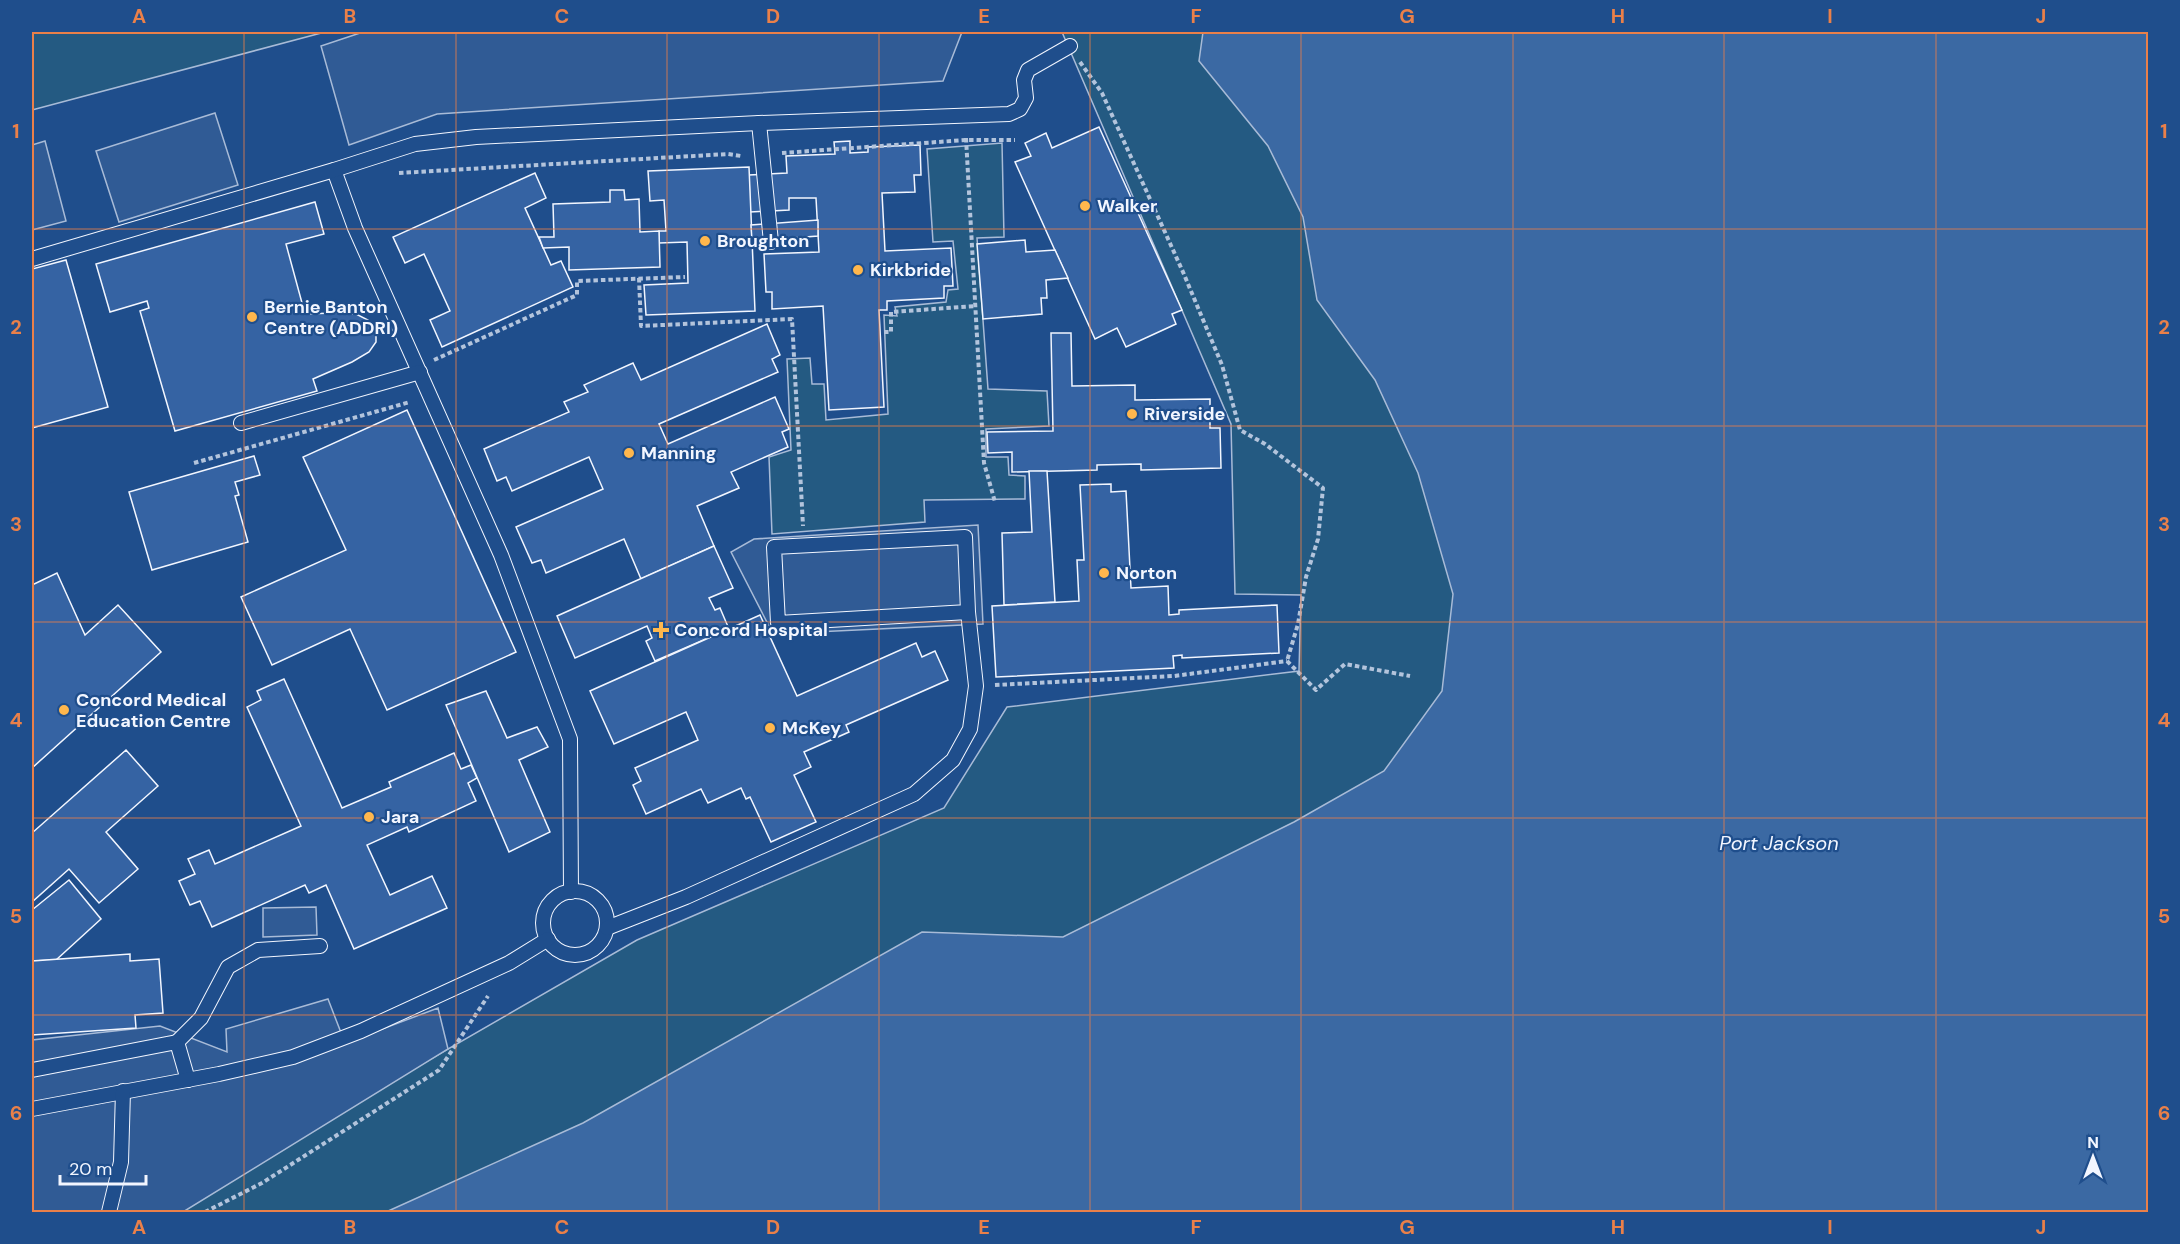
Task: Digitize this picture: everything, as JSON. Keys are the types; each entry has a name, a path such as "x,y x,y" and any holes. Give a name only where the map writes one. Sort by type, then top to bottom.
{"lane":[{"path":"32,259 414,144 476,137 1009,114 1020,110 1026,98 1024,80 1028,70 1070,46"},
{"path":"759,123 771,242"},
{"path":"333,170 355,228 501,555 570,739 571,892"},
{"path":"242,423 420,372"},
{"path":"607,928 686,897 914,794 953,760 970,729 976,686 968,612 964,537 774,547 778,623 968,612"},
{"path":"571,892 590,894 598,901 604,909 607,928 603,939 596,947 586,953 576,955 555,948 544,930 543,919 552,901 561,894 571,892"},
{"path":"32,1109 188,1080 293,1057 361,1031 509,963 548,939"},
{"path":"32,1070 177,1042 201,1018 228,967 258,950 320,946"},
{"path":"177,1042 188,1080"},
{"path":"109,1212 121,1162 123,1091"}],"path":[{"path":"1070,46 1102,93 1174,251 1222,365 1240,430 1265,444 1323,488 1318,539 1306,577 1298,624 1287,661"},
{"path":"966,116 984,463 995,501"},
{"path":"388,174 728,153 736,156 762,155 966,140 1015,140"},
{"path":"432,361 577,295 577,281 685,277"},
{"path":"639,279 641,326 792,319 803,536"},
{"path":"884,332 891,332 891,312 976,306"},
{"path":"194,463 420,399"},
{"path":"1287,661 1316,690 1345,664 1410,676"},
{"path":"976,686 1174,676 1287,661"},
{"path":"205,1212 262,1183 439,1070 509,963"}],"shaded area":[{"path":"32,32 325,32 32,110"},
{"path":"363,32 962,32 943,81 437,114 349,145 321,46"},
{"path":"1062,32 1263,32 1492,633 1396,798 505,1212 180,1212 377,1090 637,940 944,808 1007,707 1299,671 1301,595 1235,594 1231,424"},
{"path":"215,113 238,185 119,222 96,151"},
{"path":"45,141 66,221 32,230 32,145"},
{"path":"1002,143 1004,237 977,238 988,389 1047,391 1049,426 986,429 986,457 1008,457 1009,475 1025,476 1025,499 924,500 925,522 772,534 769,457 791,450 787,359 810,358 812,384 824,384 826,420 888,414 884,315 897,316 895,307 946,302 948,290 958,289 953,241 933,242 927,149"},
{"path":"978,525 983,624 773,634 731,552 754,539"},
{"path":"316,907 317,935 263,937 263,908"},
{"path":"328,999 345,1043 438,1008 448,1049 183,1212 32,1212 32,1040 160,1026 227,1052 226,1029"}],"water":[{"name":"Port Jackson","path":"1203,32 2148,32 2148,1212 386,1212 583,1123 922,932 1063,937 1294,822 1384,771 1442,691 1453,594 1418,473 1375,380 1317,300 1303,217 1268,146 1199,61"}],"building":[{"name":"Walker","path":"1099,127 1182,310 1172,314 1176,324 1126,347 1117,328 1095,339 1015,162 1031,156 1025,143 1046,133 1052,148"},
{"name":"Kirkbride","path":"850,141 850,153 868,152 868,147 920,145 921,175 914,175 915,192 882,193 885,251 951,248 953,286 944,286 944,298 887,301 887,310 879,310 884,407 829,410 823,306 772,309 772,292 766,292 764,254 819,252 816,198 789,198 789,210 750,212 749,175 787,173 786,156 835,154 834,142"},
{"name":"Broughton","path":"749,167 755,311 646,315 644,285 688,283 687,242 659,243 659,231 666,231 664,200 650,201 648,171"},
{"path":"535,173 546,198 525,208 551,265 561,261 573,287 442,347 430,320 450,311 424,254 405,263 393,237"},
{"path":"610,190 624,190 625,200 639,199 640,232 659,231 660,267 569,270 569,247 543,248 539,237 554,237 553,204 610,202"},
{"name":"Bernie Banton Centre (ADDRI)","path":"315,202 324,234 286,244 305,314 356,314 368,320 376,331 376,342 369,352 352,362 313,379 317,391 175,431 140,311 149,308 147,301 110,312 96,264"},
{"path":"818,220 818,236 752,241 751,225"},
{"path":"1025,240 1026,252 1055,250 1068,278 1046,280 1047,298 1041,298 1042,314 983,319 977,244"},
{"path":"66,260 108,407 32,428 32,269"},
{"name":"Manning","path":"767,324 780,355 772,359 778,372 659,424 668,444 775,397 789,429 782,432 788,447 731,472 739,488 697,506 714,546 641,579 624,539 546,573 541,560 532,563 516,527 603,489 589,457 512,491 506,477 497,481 484,449 569,412 564,402 588,392 584,385 633,363 641,380"},
{"name":"Riverside","path":"1051,333 1071,333 1072,386 1135,385 1135,400 1210,399 1210,428 1220,428 1221,468 1141,470 1141,464 1097,465 1097,470 1012,472 1012,452 988,453 987,432 1053,431"},
{"path":"407,410 516,652 387,710 350,629 272,665 241,597 346,550 303,457"},
{"path":"254,456 260,475 235,482 239,495 235,496 248,542 152,570 129,492"},
{"path":"1029,471 1047,471 1055,602 1004,605 1002,533 1032,532"},
{"name":"Norton","path":"1111,484 1111,492 1126,491 1131,588 1168,586 1169,615 1179,614 1179,610 1277,605 1279,653 1182,658 1182,655 1173,656 1174,668 996,677 992,606 1079,601 1077,560 1084,560 1080,485"},
{"path":"714,546 733,588 709,598 715,610 720,608 729,629 655,661 646,641 652,638 647,626 575,658 557,616"},
{"name":"Concord Medical Education Centre","path":"57,573 85,635 118,605 161,652 32,768 32,585"},
{"name":"McKey","path":"760,615 797,696 916,643 922,657 935,651 948,680 846,725 849,732 804,752 811,767 794,775 816,822 771,842 750,797 746,799 741,788 708,803 701,789 646,814 633,785 641,781 635,768 698,740 686,712 614,744 590,691"},
{"name":"Jara","path":"284,679 342,808 391,787 389,782 454,753 461,769 471,765 477,778 468,783 476,801 409,832 407,827 367,845 390,895 432,876 447,908 354,949 326,885 309,893 305,885 212,927 200,901 190,905 179,881 195,874 188,859 209,850 215,864 301,826 247,707 261,700 257,691"},
{"path":"486,691 507,738 537,727 548,747 519,760 550,832 509,852 446,705"},
{"path":"126,750 158,786 106,832 138,869 99,903 69,869 32,902 32,833"},
{"path":"69,880 101,919 56,960 32,961 32,910"},
{"path":"130,954 130,961 159,959 163,1013 135,1015 136,1028 32,1035 32,961"}],"place":[{"name":"Walker","path":"1085,206"},
{"name":"Broughton","path":"705,241"},
{"name":"Kirkbride","path":"858,270"},
{"name":"Bernie Banton Centre (ADDRI)","path":"252,317"},
{"name":"Riverside","path":"1132,414"},
{"name":"Manning","path":"629,453"},
{"name":"Norton","path":"1104,573"},
{"name":"Concord Hospital","path":"661,630"},
{"name":"Concord Medical Education Centre","path":"64,710"},
{"name":"McKey","path":"770,728"},
{"name":"Jara","path":"369,817"}]}
